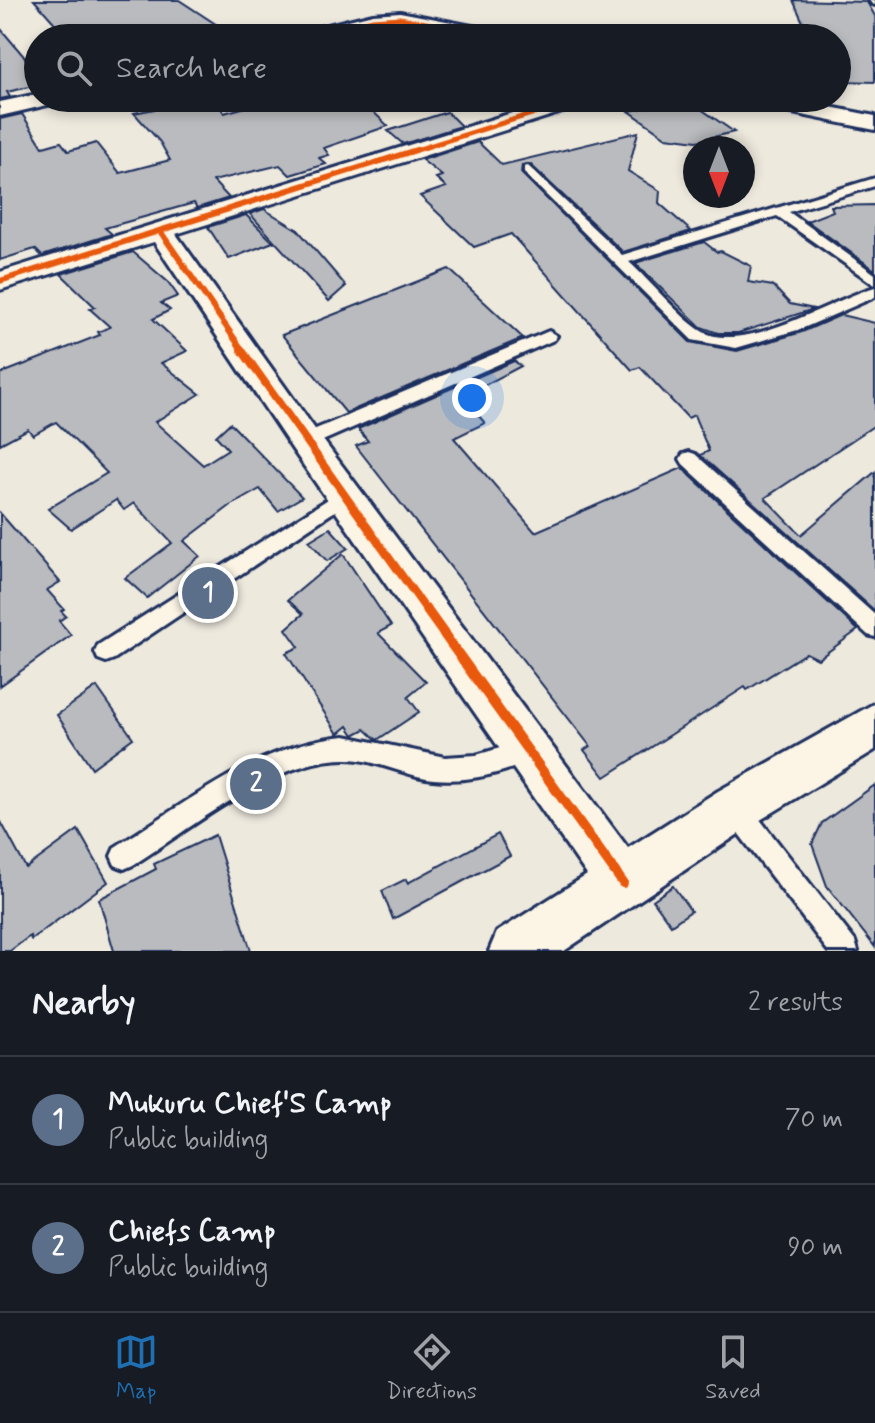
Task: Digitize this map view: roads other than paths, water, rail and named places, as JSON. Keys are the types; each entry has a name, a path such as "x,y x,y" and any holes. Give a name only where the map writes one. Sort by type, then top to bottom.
{"street":[{"path":"356,24 400,18 431,24"},
{"path":"0,109 24,104"},
{"path":"0,281 538,112"},
{"path":"821,112 875,123"},
{"path":"160,231 344,496 623,883"},
{"path":"516,951 735,808 875,725"}],"lane":[{"path":"528,170 697,336 715,342 736,343 796,326 875,292"},
{"path":"620,260 875,182"},
{"path":"779,211 875,281"},
{"path":"305,441 549,336"},
{"path":"689,459 875,628"},
{"path":"106,652 344,496"},
{"path":"124,856 245,783 288,762 331,748 363,749 442,769 470,768 528,751"},
{"path":"735,808 845,951"}],"place":[{"name":"Mukuru Chief'S Camp","path":"208,593"},
{"name":"Chiefs Camp","path":"256,784"}]}
